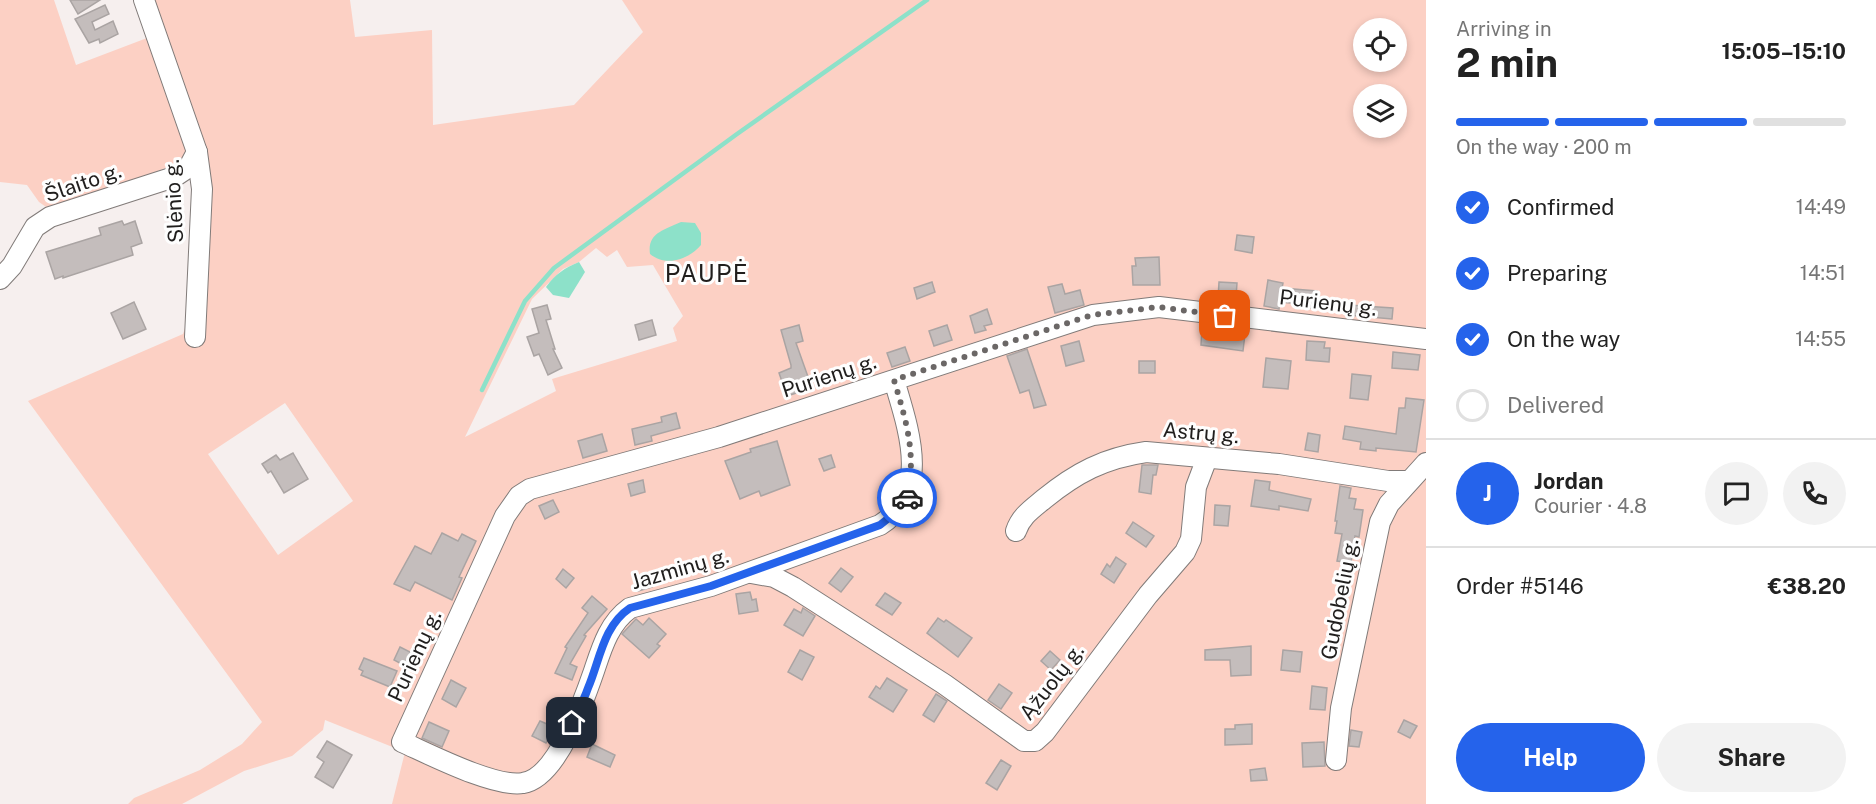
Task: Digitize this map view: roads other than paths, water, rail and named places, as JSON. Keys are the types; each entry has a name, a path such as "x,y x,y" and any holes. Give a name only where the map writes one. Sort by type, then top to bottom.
{"street":[{"name":"Slėnio g.","path":"144,0 197,153 202,189 195,337"},
{"name":"Šlaito g.","path":"0,279 12,266 35,227 50,217 174,177 189,167 197,153"},
{"name":"Purienų g.","path":"402,742 505,516 519,496 530,489 719,436 1092,315 1159,307 1426,339"},
{"name":"Jazminų g.","path":"402,742 490,779 522,784 532,781 546,769 562,747 611,627 620,615 630,608 751,573 880,525 900,509 906,498 910,482 910,435 894,380"},
{"name":"Astrų g.","path":"1016,531 1026,513 1082,471 1131,454 1146,452 1279,464 1388,481 1408,480"},
{"name":"Ąžuolų g.","path":"751,573 774,577 793,587 944,684 1024,741 1035,741 1046,732 1148,595 1185,552 1191,539 1196,487 1207,458"},
{"name":"Gudobelių g.","path":"1336,760 1341,708 1380,522 1389,504 1408,480 1426,463"}],"waterway":[{"path":"482,390 525,301 554,268 737,134 927,0"}],"district":[{"name":"PAUPĖ","path":"707,274"}]}
